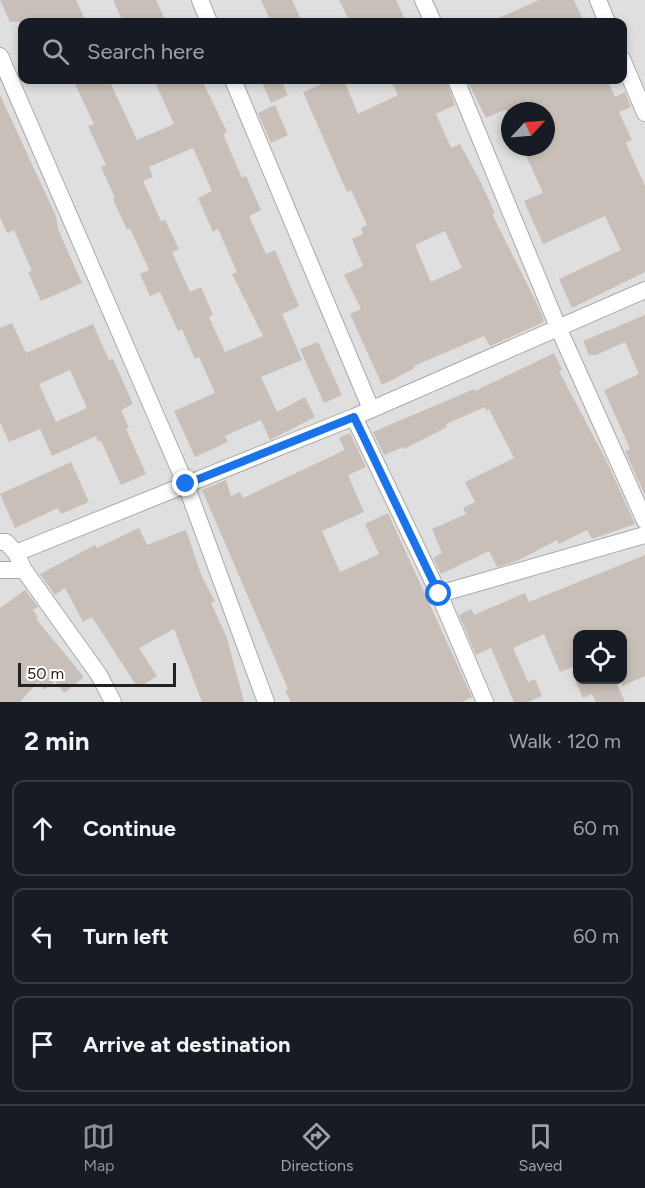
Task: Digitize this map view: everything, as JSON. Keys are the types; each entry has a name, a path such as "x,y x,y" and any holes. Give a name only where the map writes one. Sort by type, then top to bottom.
{"street":[{"path":"200,0 207,18"},
{"path":"423,0 431,18"},
{"path":"598,0 605,18"},
{"path":"0,56 186,484 266,702"},
{"path":"627,71 645,113"},
{"path":"235,84 371,409"},
{"path":"458,84 558,327 645,521"},
{"path":"113,702 99,675 5,542 186,484 354,417 645,290"},
{"path":"354,417 439,594 484,702"},
{"path":"439,594 645,535"},
{"path":"0,570 24,570"}],"shaded area":[{"path":"0,0 645,0 645,702 0,702"}],"building":[{"path":"0,0 76,0 84,18 18,18 18,22 10,22"},
{"path":"113,0 156,0 164,18 121,18"},
{"path":"261,0 292,0 300,18 269,18"},
{"path":"339,0 396,0 404,18 348,18"},
{"path":"539,0 574,0 582,18 499,18"},
{"path":"75,84 111,84 137,140 174,124 156,84 204,84 227,132 223,134 242,178 246,176 261,210 249,216 266,254 275,250 299,306 282,314 302,360 261,377 277,412 305,397 315,417 270,440 261,420 225,436 228,442 195,457 174,411 215,393 199,357 195,359 182,329 178,331 160,292 150,296 140,274 149,270 130,228 127,230 113,199 115,198 101,167 106,165 88,126 94,124","holes":["193,148 212,191 198,198 213,232 218,229 237,272 232,274 263,336 225,352 209,317 213,315 201,287 190,292 172,252 179,249 165,220 161,221 143,181 153,177 149,167"]},
{"path":"263,84 283,84 288,95 271,103"},
{"path":"322,84 346,84 358,114 398,95 392,84 447,84 455,105 436,114 451,148 460,144 480,181 495,213 492,214 544,321 490,346 484,336 414,366 415,368 382,385 350,314 361,309 344,275 363,266 352,239 363,234 361,228 367,225 351,190 347,192 303,92","holes":["445,231 462,268 431,282 415,245"]},
{"path":"469,84 609,84 615,97 625,92 631,107 619,112 632,140 626,143 645,186 645,272 572,308 559,279 621,250 605,216 543,244 524,201 543,193 526,156 555,156 555,102 501,102 501,111 486,118"},
{"path":"0,95 56,216 58,229 82,283 41,301 28,272 32,271 14,230 7,233 0,217"},
{"path":"275,105 288,135 271,143 258,113"},
{"path":"645,315 645,495 625,451 630,449 604,390 639,374 625,342 596,355 589,355 583,341"},
{"path":"12,323 26,353 93,324 109,360 113,359 133,404 121,410 129,428 126,429 146,474 121,485 101,441 98,442 96,436 52,456 40,429 9,442 0,422 0,328","holes":["70,370 87,408 56,422 39,384"]},
{"path":"318,342 342,395 324,403 300,349"},
{"path":"554,353 562,370 559,371 606,460 635,524 592,539 587,530 559,544 557,540 517,561 497,567 489,551 441,574 433,558 442,553 432,529 466,514 463,508 475,502 465,482 514,458 489,409 486,411 485,407 446,424 447,427 404,449 403,447 384,455 373,432 474,389 475,391"},
{"path":"350,433 366,467 348,475 364,512 322,531 340,572 379,554 365,524 388,513 472,697 462,702 291,702 285,690 288,689 202,490 226,480 231,496 240,492 243,498 345,450 339,438"},
{"path":"71,462 89,502 61,514 58,508 15,528 0,494"},
{"path":"139,528 147,545 186,530 202,577 215,601 211,603 227,638 244,702 202,702 174,629 139,648 157,676 138,688 92,617 83,622 65,588 55,595 40,574 95,545 97,548"},
{"path":"645,555 645,676 627,684 627,630 573,630 573,667 560,672 544,634 513,648 528,682 535,679 542,696 528,702 514,702 491,648 476,655 459,615 471,609 474,615 525,593 529,602"},
{"path":"25,590 38,607 33,610 38,617 36,619 84,677 64,693 55,681 44,690 38,682 20,702 0,702 0,608"},
{"path":"577,684 617,684 625,702 596,702 592,694 583,698"}],"route":[{"path":"186,484 354,417 439,594"}]}
